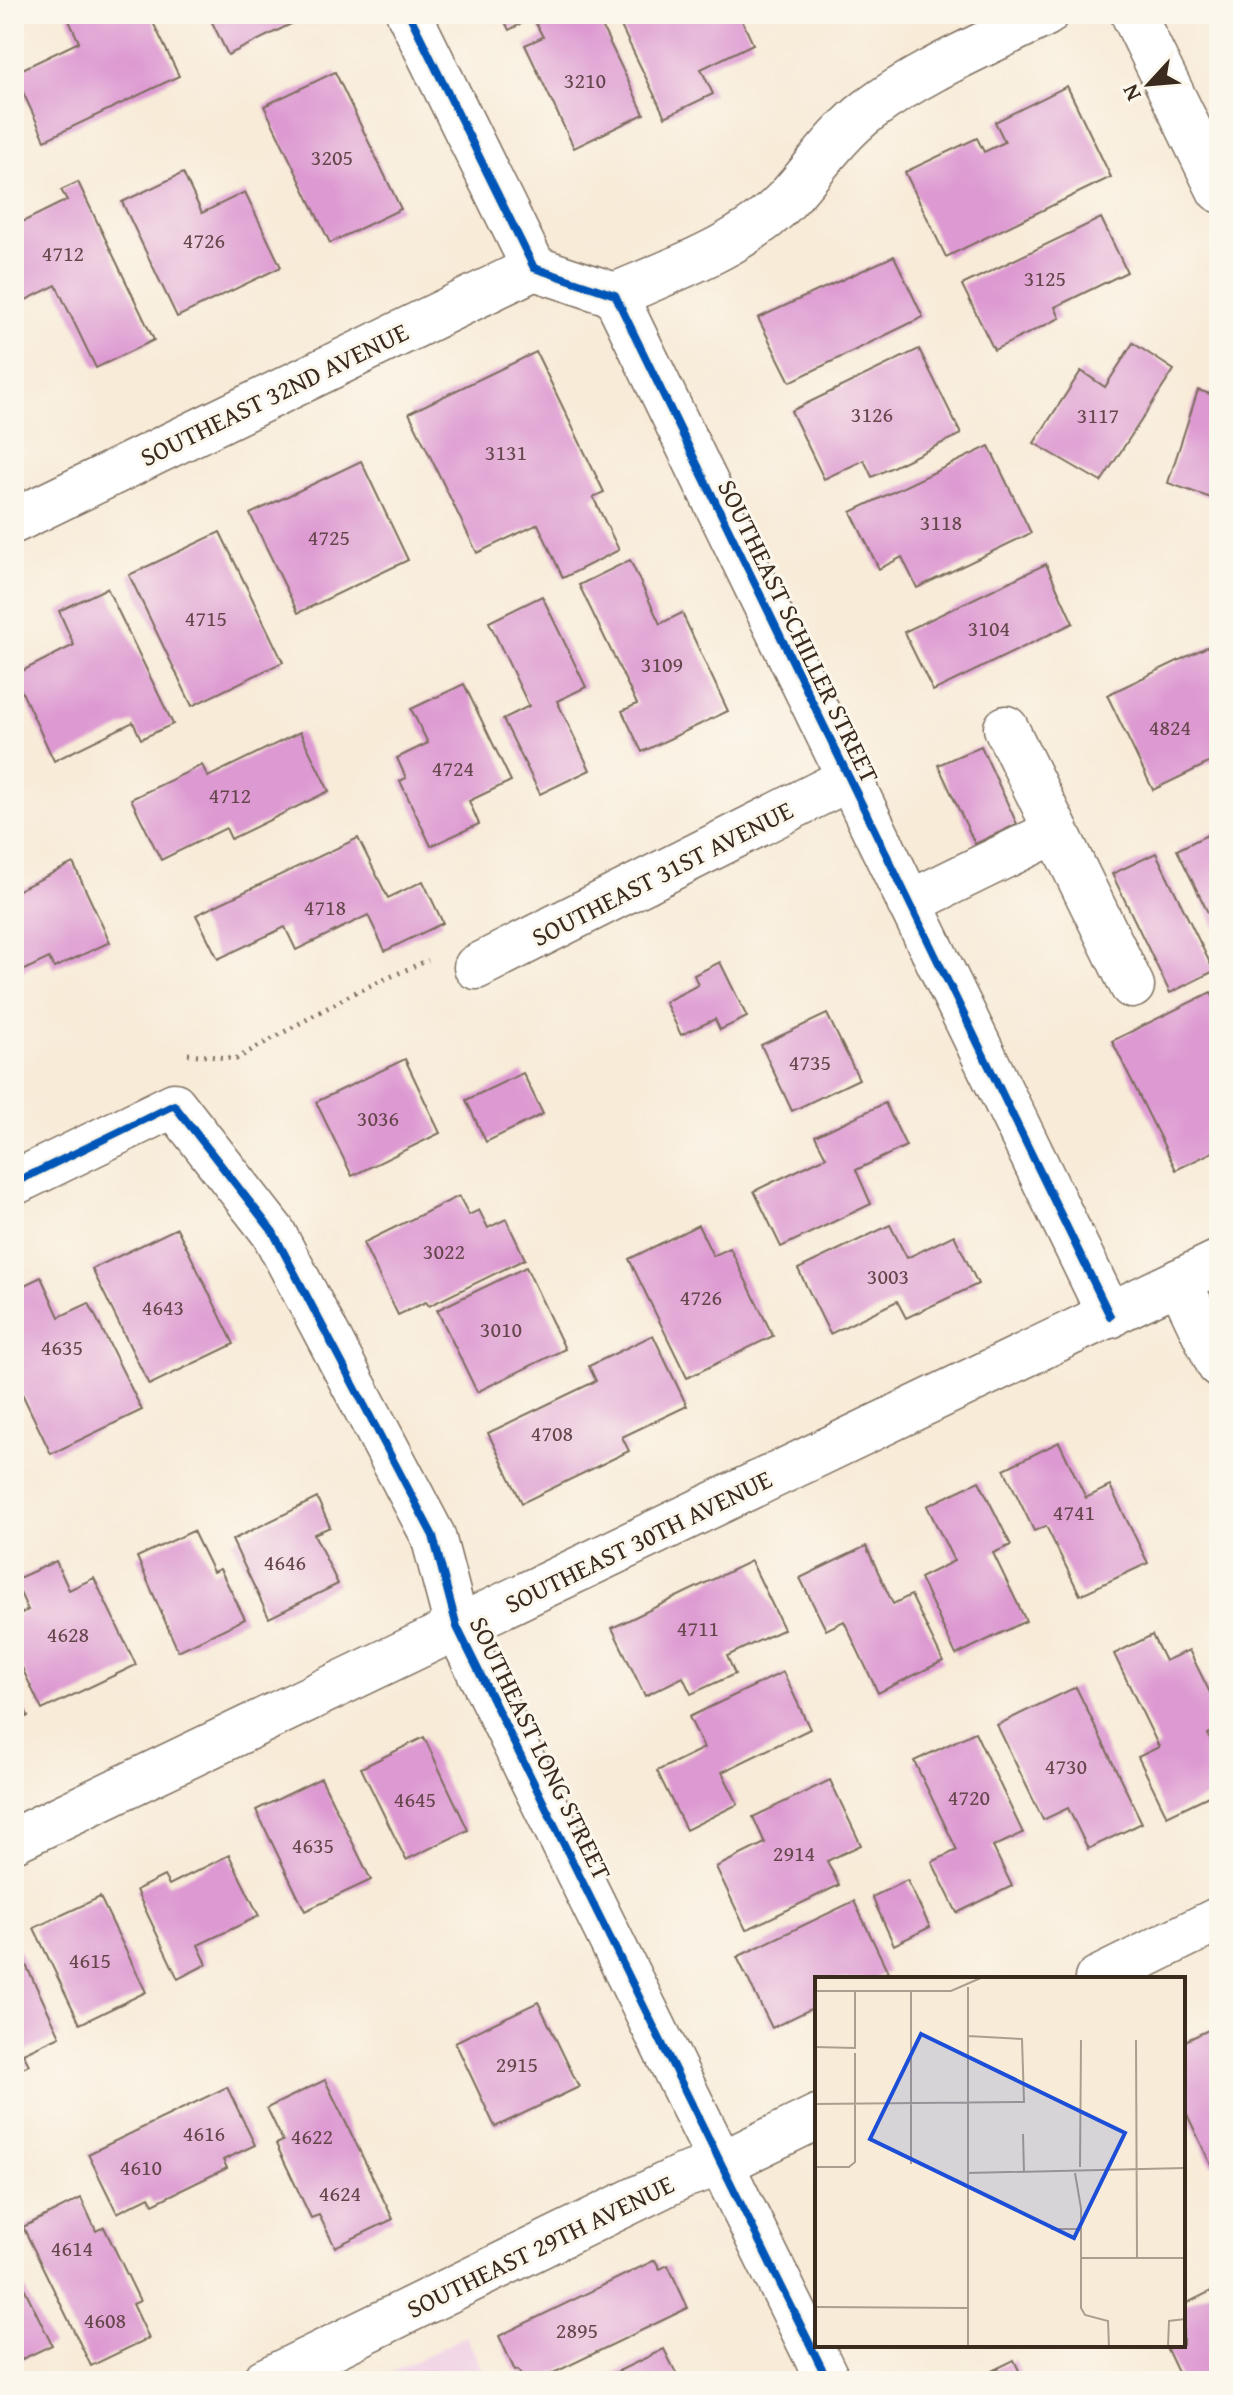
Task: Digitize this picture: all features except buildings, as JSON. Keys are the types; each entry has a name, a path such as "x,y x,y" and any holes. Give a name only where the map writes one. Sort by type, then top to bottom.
{"street":[{"path":"409,14 534,268 615,295 731,241 784,202 831,143 869,111 912,81 1046,14"},
{"path":"1133,14 1219,190"},
{"name":"SOUTHEAST 32ND AVENUE","path":"14,521 534,268"},
{"name":"SOUTHEAST SCHILLER STREET","path":"615,295 1110,1316"},
{"path":"1006,728 1132,986"},
{"name":"SOUTHEAST 31ST AVENUE","path":"476,967 848,779"},
{"path":"909,903 1056,831"},
{"name":"SOUTHEAST LONG STREET","path":"14,1183 174,1105 273,1232 433,1536 457,1627 828,2381"},
{"name":"SOUTHEAST 30TH AVENUE","path":"14,1840 1219,1262"},
{"path":"1179,1281 1219,1365"},
{"path":"1101,1977 1219,1919"},
{"name":"SOUTHEAST 29TH AVENUE","path":"264,2381 683,2176 723,2163 815,2118"}],"path":[{"path":"188,1054 236,1059 352,994 430,959 476,967"}],"shaded area":[{"path":"466,2336 488,2381 374,2381"}],"cycle path":[{"path":"409,14 534,268 615,295 1110,1316"},
{"path":"14,1183 174,1105 273,1232 433,1536 457,1627 828,2381"}]}
